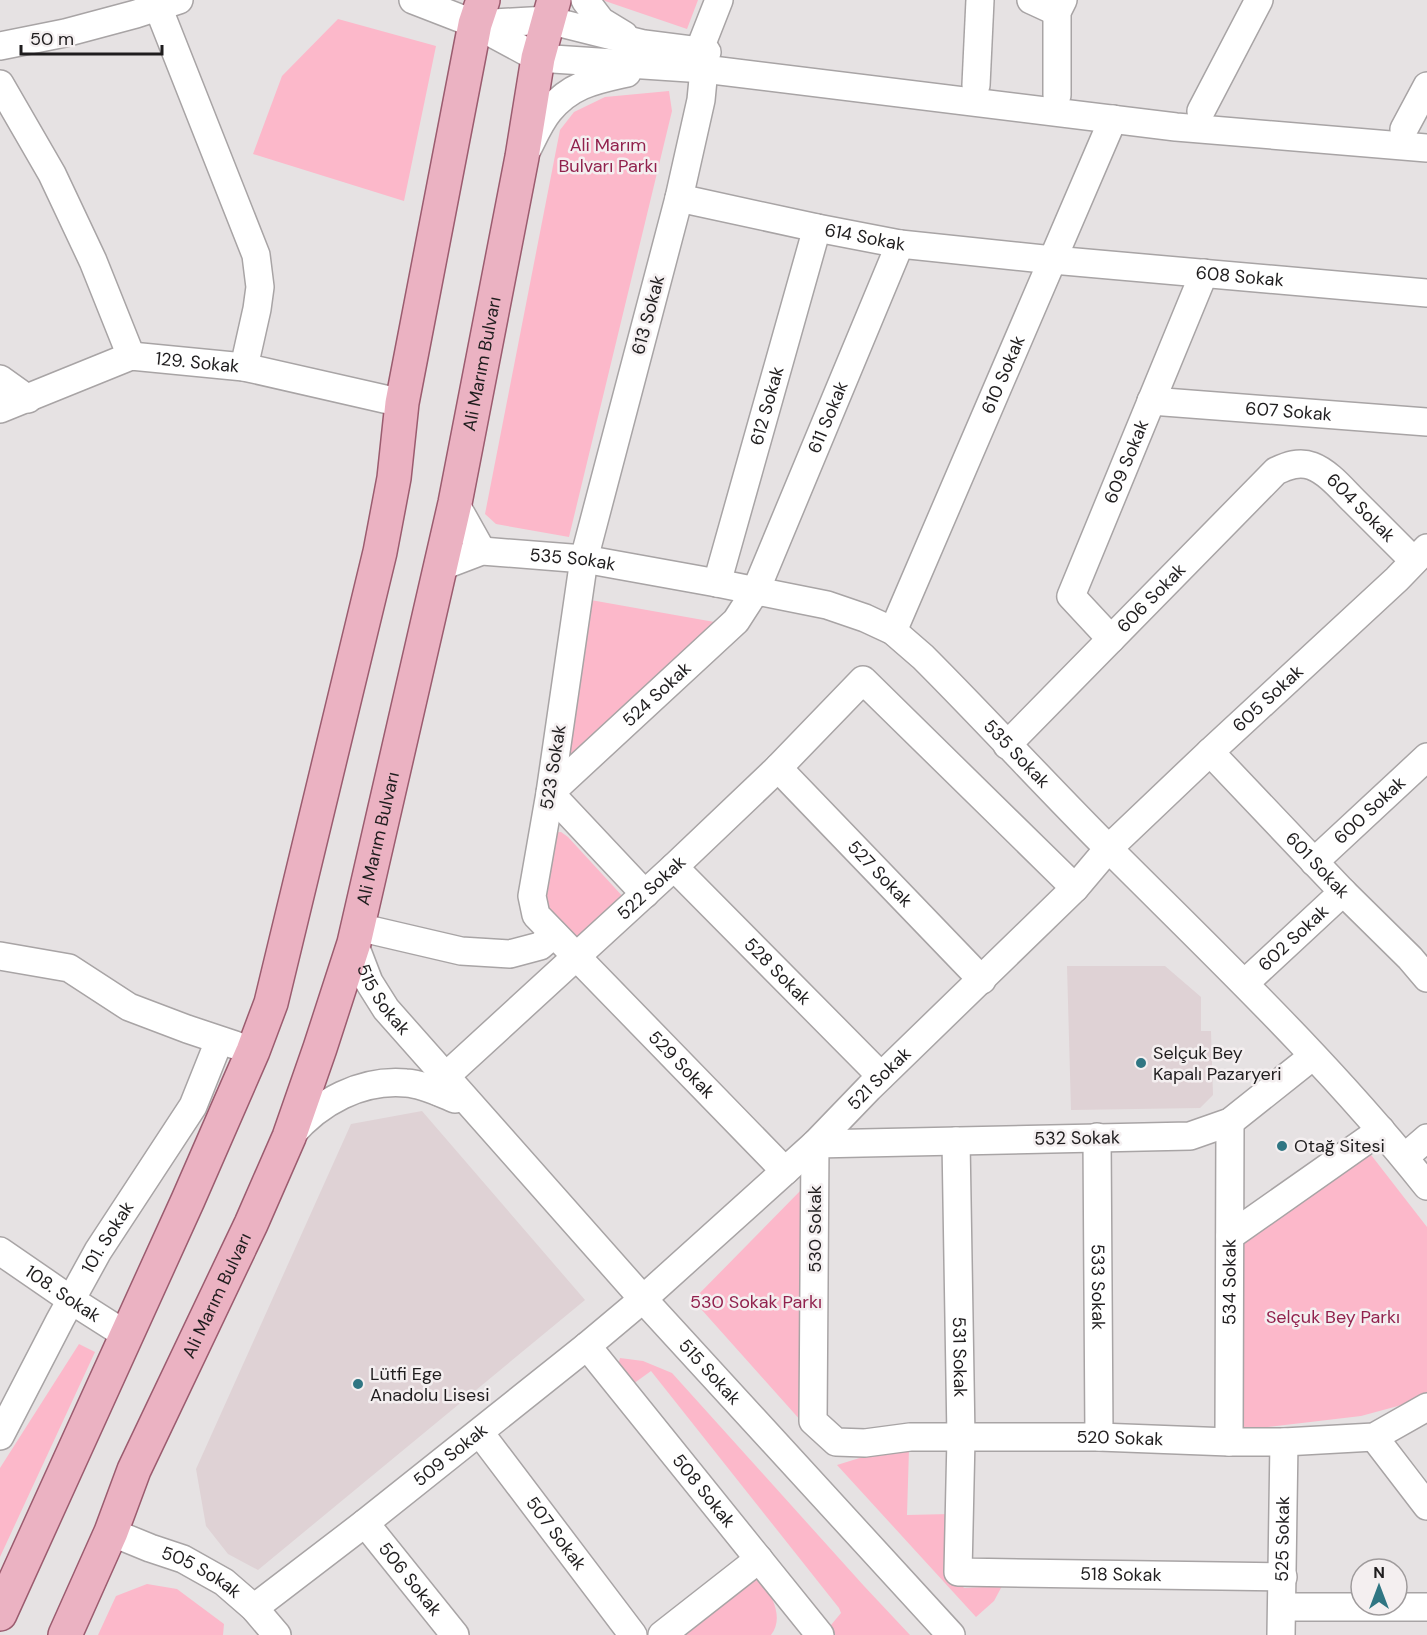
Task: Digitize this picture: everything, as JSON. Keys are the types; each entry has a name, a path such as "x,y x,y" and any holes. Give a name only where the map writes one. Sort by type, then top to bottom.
{"main road":[{"name":"Ali Marım Bulvarı","path":"65,1635 111,1532 134,1470 251,1224 289,1137 356,935 455,503 522,157 538,58 551,10"},
{"path":"0,1614 253,1051 271,1003 380,552 394,478 402,403 479,12"}],"street":[{"path":"413,0 479,12 551,10 651,55"},
{"path":"585,0 601,21 651,55"},
{"name":"613 Sokak","path":"584,560 679,198 701,100 701,60 719,0"},
{"path":"976,85 980,0"},
{"path":"1030,0 1060,6 1058,95"},
{"path":"1201,111 1259,0"},
{"path":"0,46 65,33 149,5 256,255 260,286 244,366"},
{"path":"479,12 538,58 651,55 976,85 1201,111 1416,130 1427,86"},
{"path":"522,157 548,112 569,91 651,55"},
{"path":"701,60 1113,119 1427,148"},
{"path":"0,84 52,174 93,261 131,356"},
{"name":"610 Sokak","path":"893,631 1113,119"},
{"name":"614 Sokak","path":"679,198 900,244 1053,260"},
{"name":"612 Sokak","path":"717,583 818,228"},
{"name":"611 Sokak","path":"756,591 900,244"},
{"name":"608 Sokak","path":"1053,260 1427,293"},
{"name":"609 Sokak","path":"1112,639 1071,596 1204,273"},
{"name":"129. Sokak","path":"0,410 131,356 244,366 402,403"},
{"path":"0,379 27,399"},
{"name":"607 Sokak","path":"1151,401 1427,422"},
{"name":"606 Sokak","path":"1007,744 1276,471 1290,465 1302,464"},
{"name":"604 Sokak","path":"1302,464 1323,472 1420,554"},
{"path":"440,567 482,551 455,503"},
{"name":"535 Sokak","path":"482,551 584,560 717,583 827,605 865,618 893,631 922,657 1108,849 1245,983 1381,1130 1427,1185"},
{"name":"605 Sokak","path":"1108,849 1397,579 1420,554"},
{"name":"523 Sokak","path":"577,957 536,915 532,896 550,793 584,560"},
{"name":"524 Sokak","path":"550,793 736,621 756,591"},
{"name":"522 Sokak","path":"442,1085 778,768 863,680 1075,888"},
{"name":"601 Sokak","path":"1210,752 1342,892 1421,959"},
{"name":"600 Sokak","path":"1314,862 1427,757"},
{"name":"527 Sokak","path":"778,768 982,980"},
{"path":"550,793 645,894"},
{"name":"521 Sokak","path":"644,1299 815,1144 881,1076 1075,888 1108,849"},
{"name":"528 Sokak","path":"674,867 881,1076"},
{"name":"602 Sokak","path":"1245,983 1342,892"},
{"path":"356,935 461,951 510,954 540,946 554,934"},
{"name":"515 Sokak","path":"356,935 369,982 442,1085 470,1105 951,1635"},
{"path":"0,957 69,968 129,1007 219,1041 253,1051"},
{"name":"529 Sokak","path":"577,957 785,1172"},
{"name":"101. Sokak","path":"0,1436 98,1251 193,1106 219,1041"},
{"name":"532 Sokak","path":"815,1144 1190,1136 1230,1122 1313,1056"},
{"path":"289,1137 313,1112 351,1091 379,1085 406,1083 442,1085"},
{"name":"534 Sokak","path":"1229,1442 1230,1122"},
{"path":"1230,1236 1381,1130"},
{"name":"533 Sokak","path":"1097,1137 1099,1437"},
{"path":"1405,1157 1427,1138"},
{"name":"531 Sokak","path":"956,1141 961,1438 958,1572"},
{"name":"530 Sokak","path":"813,1420 815,1144"},
{"name":"108. Sokak","path":"0,1251 126,1335"},
{"name":"509 Sokak","path":"254,1608 480,1433 644,1299"},
{"name":"508 Sokak","path":"587,1346 759,1559 807,1630"},
{"name":"520 Sokak","path":"813,1420 836,1442 865,1443 910,1437 1099,1437 1284,1442 1374,1437 1427,1407"},
{"name":"507 Sokak","path":"480,1433 633,1635"},
{"path":"1374,1437 1427,1506"},
{"name":"525 Sokak","path":"1281,1635 1284,1442"},
{"name":"506 Sokak","path":"365,1523 455,1635"},
{"name":"505 Sokak","path":"111,1532 183,1559 224,1582 254,1608 272,1633"},
{"path":"662,1635 759,1559"},
{"name":"518 Sokak","path":"958,1572 1283,1577"},
{"path":"1282,1607 1427,1607"}],"shaded area":[{"name":"Selçuk Bey Kapalı Pazaryeri","path":"1067,966 1165,966 1201,997 1201,1031 1211,1031 1213,1095 1200,1108 1071,1110"},
{"name":"Lütfi Ege Anadolu Lisesi","path":"422,1111 585,1300 258,1570 228,1554 206,1526 196,1469 351,1124"}],"green space":[{"path":"604,0 698,0 687,29"},
{"path":"338,19 436,46 404,201 253,154 282,76"},
{"name":"Ali Marım Bulvarı Parkı","path":"669,91 672,111 569,537 496,524 485,514 560,130 574,112 605,97"},
{"path":"585,599 720,623 564,764"},
{"path":"561,832 626,900 571,948 537,899 548,833"},
{"name":"Selçuk Bey Parkı","path":"1368,1151 1427,1227 1427,1392 1409,1403 1361,1416 1242,1430 1238,1242"},
{"name":"530 Sokak Parkı","path":"803,1188 802,1422 693,1300"},
{"path":"79,1344 95,1352 0,1557 0,1468"},
{"path":"620,1358 643,1361 672,1373 910,1635 829,1635 826,1631 841,1613 839,1608 651,1371 633,1384 618,1365"},
{"path":"909,1449 907,1515 950,1514 946,1567 964,1588 1002,1586 994,1601 976,1617 837,1465 879,1452"},
{"path":"754,1574 770,1594 774,1603 777,1619 771,1635 676,1635"},
{"path":"147,1584 177,1589 224,1624 223,1635 98,1635 116,1596"}],"place":[{"name":"Selçuk Bey Kapalı Pazaryeri","path":"1141,1063"},
{"name":"Otağ Sitesi","path":"1282,1146"},
{"name":"Lütfi Ege Anadolu Lisesi","path":"358,1384"}]}
